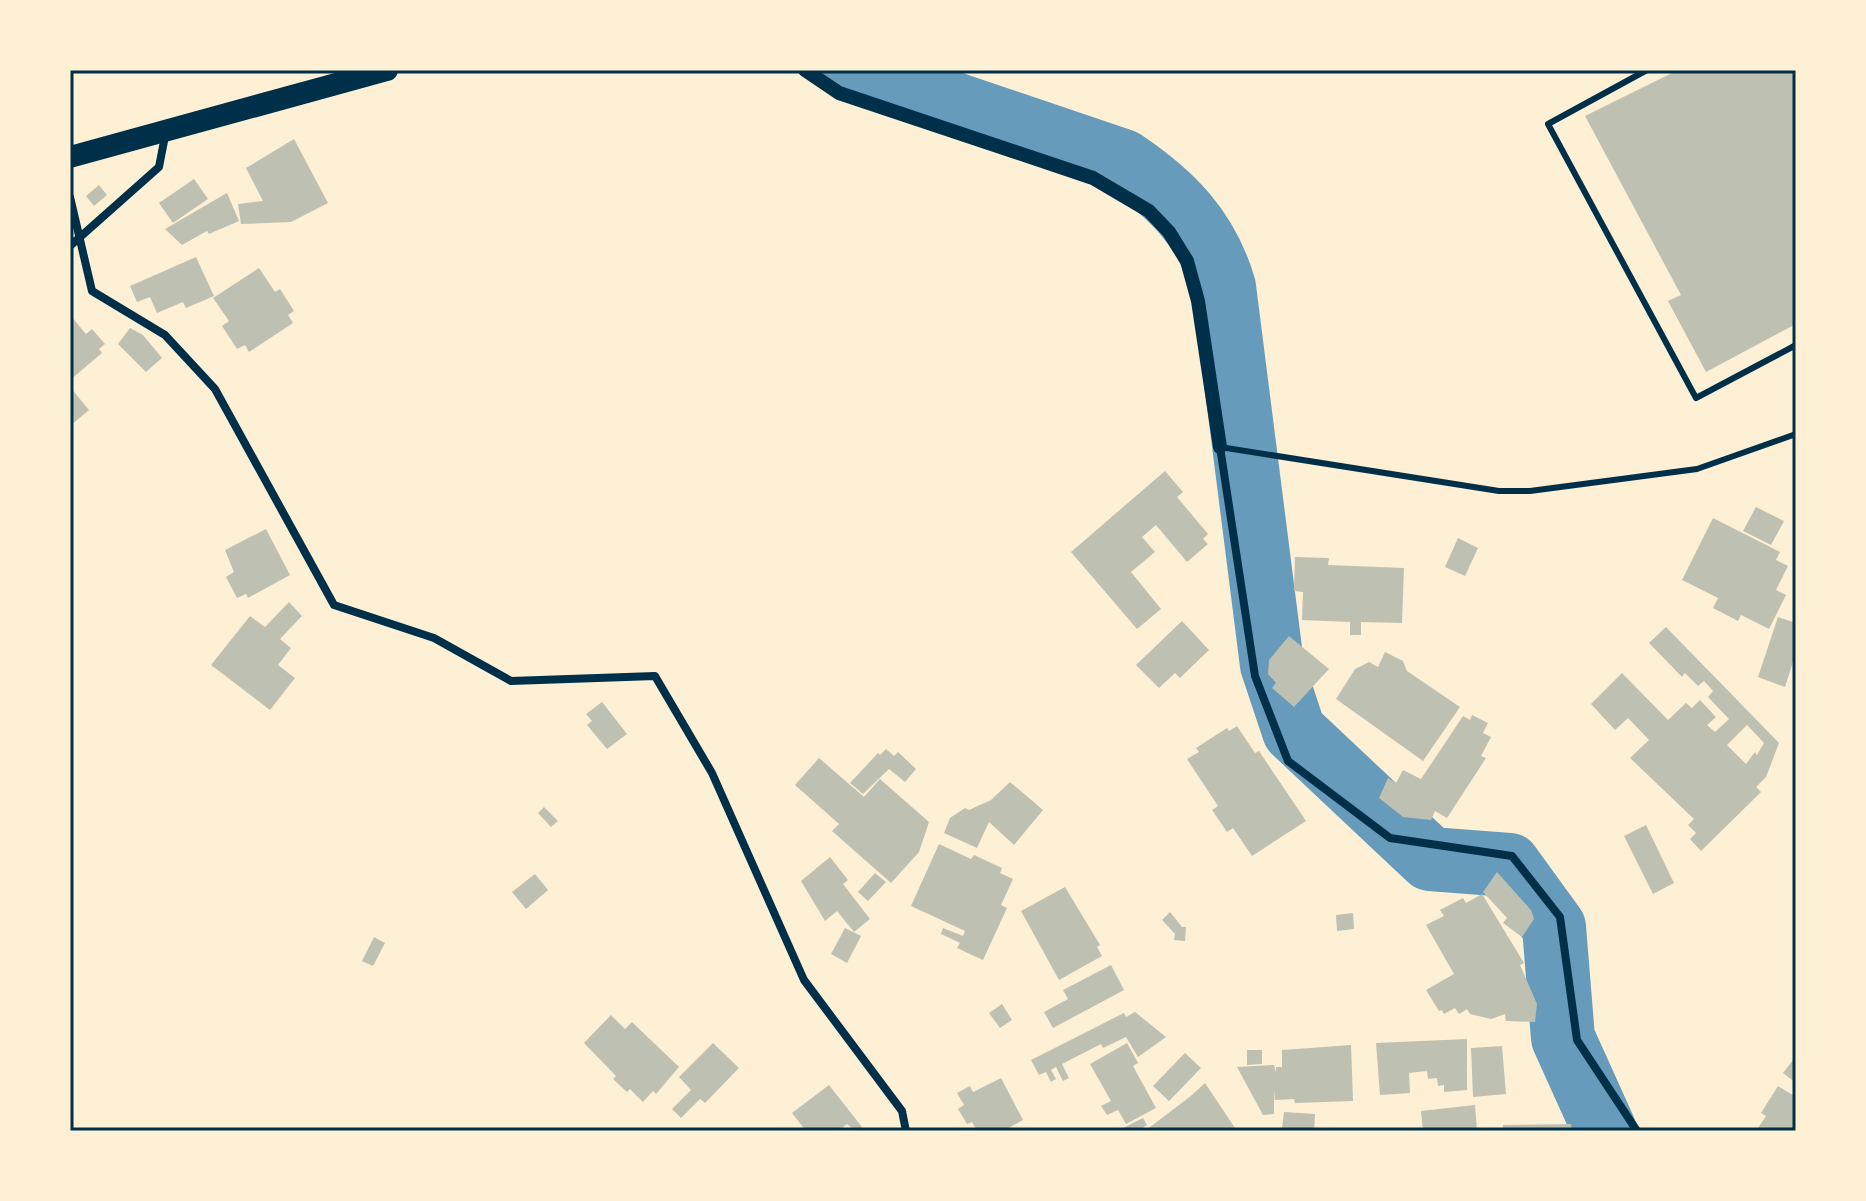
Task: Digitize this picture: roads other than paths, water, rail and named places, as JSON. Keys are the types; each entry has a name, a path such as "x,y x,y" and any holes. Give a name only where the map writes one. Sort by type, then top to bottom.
{"highway":[{"path":"70,157 166,128 387,70"}],"street":[{"path":"805,70 839,93 1093,178 1149,211 1169,232 1187,261 1198,301 1255,676 1288,761 1390,838 1512,856 1560,917 1577,1040 1637,1131"},
{"path":"70,246 159,167 166,128"},
{"path":"70,197 92,291 165,335 215,389 334,605 434,638 511,681 655,676 712,773 804,980 902,1111 906,1131"}],"lane":[{"path":"1647,70 1548,124 1696,398 1794,346 1796,355"},
{"path":"1220,447 1499,491 1530,491 1697,469 1796,434"}],"waterway":[{"path":"854,70 1123,161 1157,186 1197,230 1208,247 1224,287 1272,665 1294,731 1430,859 1509,865 1554,927 1563,1038 1605,1131"}]}
